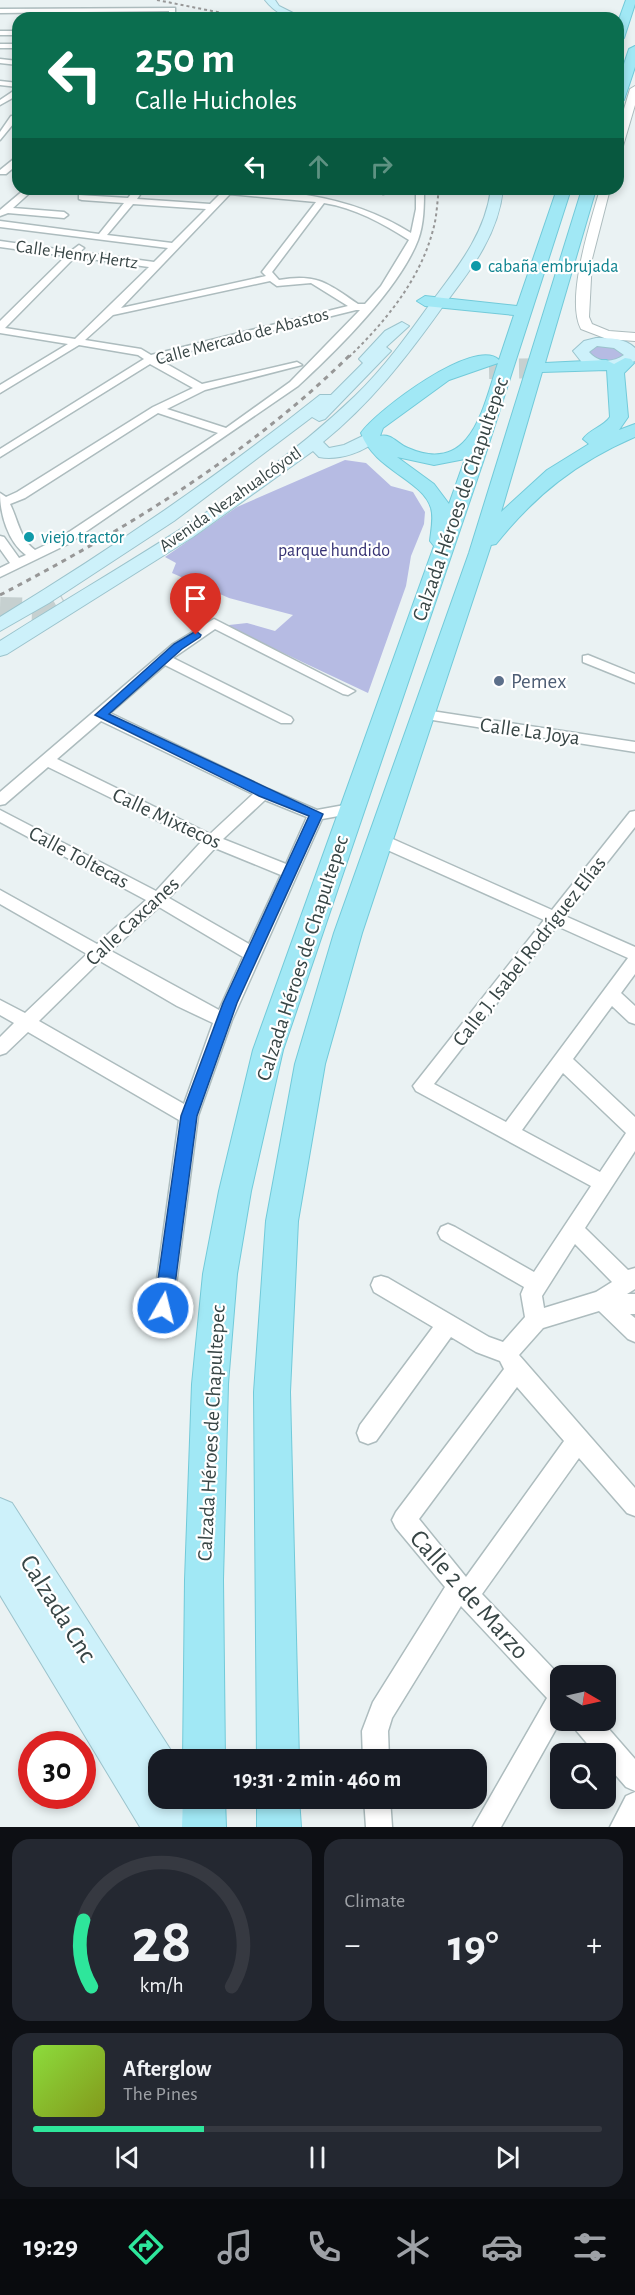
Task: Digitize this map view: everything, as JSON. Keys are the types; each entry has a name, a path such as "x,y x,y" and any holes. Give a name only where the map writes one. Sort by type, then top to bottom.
{"main road":[{"path":"270,0 276,8 285,12"},
{"path":"624,21 631,1"},
{"path":"624,82 635,49"},
{"name":"Avenida Nezahualcóyotl","path":"0,650 248,492 313,442 361,399 429,318 434,299 480,214 486,195"},
{"name":"Avenida Nezahualcóyotl","path":"0,625 135,541 258,453 335,390 390,334 434,299 486,235 493,217 496,195"},
{"name":"Calzada Héroes de Chapultepec","path":"204,1749 204,1580 210,1396 220,1274 235,1191 268,1050 350,809 438,568 562,195"},
{"name":"Calzada Héroes de Chapultepec","path":"278,1749 272,1392 282,1221 310,1064 345,943 479,553 564,265 587,195"},
{"path":"564,265 590,243"},
{"path":"434,299 524,309"},
{"path":"407,321 429,318"},
{"name":"Avenida Nezahualcóyotl","path":"61,595 194,510 281,449 335,400 392,341 407,321"},
{"path":"613,341 630,351 630,360"},
{"path":"630,360 606,365 547,364 596,342 635,343"},
{"path":"583,347 581,351 585,358 606,365"},
{"path":"479,553 512,511 576,448 613,426 620,410 615,371 630,360"},
{"path":"313,442 325,453 338,453 355,448 371,437 376,424 441,375 465,365 490,365 451,379 389,427 385,439 389,447 404,455 442,459 463,454 484,431"},
{"path":"548,476 588,449 635,430"},
{"path":"371,437 376,449 439,503 442,518 438,568"},
{"path":"17,614 14,621 19,626 42,623"},
{"path":"0,634 4,638 0,650"},
{"name":"Calzada Cnc","path":"0,1515 149,1749"},
{"name":"Calzada Cnc","path":"0,1563 162,1827"},
{"path":"186,1809 197,1827"},
{"path":"204,1809 204,1827"},
{"path":"278,1809 279,1827"}],"street":[{"path":"76,12 173,9 173,12"},
{"path":"0,11 19,12"},
{"path":"624,126 635,89"},
{"path":"2,136 12,123"},
{"path":"3,213 23,195"},
{"path":"49,230 83,195"},
{"path":"101,237 136,195"},
{"path":"0,390 76,343 107,316 224,195"},
{"path":"303,195 321,201 345,200 347,208 387,222 414,239"},
{"path":"0,573 64,541 227,432 294,384 337,341 361,307 385,288 414,239 420,209 420,195"},
{"path":"603,195 586,259 583,317 586,326 613,341 635,337"},
{"path":"3,213 132,201 212,207"},
{"path":"274,280 267,269 321,201"},
{"path":"0,224 173,246"},
{"path":"0,328 74,254 89,235"},
{"name":"Calle Henry Hertz","path":"0,244 154,265"},
{"path":"107,316 274,280 301,278 313,278 361,307"},
{"name":"Calle Mercado de Abastos","path":"0,454 151,358 361,307"},
{"path":"0,328 76,343 141,352 159,366 201,388"},
{"path":"35,556 25,550 15,535 2,500 21,495 158,409 201,388 297,365"},
{"path":"158,409 227,432"},
{"path":"0,540 17,564"},
{"path":"0,800 164,659 214,623 348,691"},
{"path":"588,658 635,679"},
{"path":"164,659 286,720"},
{"path":"101,715 263,793 316,814 350,809"},
{"name":"Calle La Joya","path":"425,715 635,747"},
{"name":"Calle Mixtecos","path":"45,760 212,841 290,872"},
{"name":"Calle Caxcanes","path":"0,1048 98,953 158,899 212,841 263,793"},
{"path":"163,1308 189,1116 223,1020 251,953 316,814"},
{"name":"Calle Toltecas","path":"0,815 158,899 251,953"},
{"name":"Calle J. Isabel Rodríguez Elías","path":"509,1133 422,1086 635,816"},
{"path":"380,840 557,917 635,954"},
{"path":"0,896 183,1001 223,1020"},
{"path":"602,1183 509,1133 635,961"},
{"path":"611,994 635,1017"},
{"path":"0,1007 189,1116"},
{"path":"561,1059 635,1129"},
{"path":"517,1369 536,1320 531,1294 635,1135"},
{"path":"574,1230 631,1280 604,1302"},
{"path":"448,1233 537,1284"},
{"path":"381,1285 483,1345 517,1369 635,1505"},
{"path":"604,1302 635,1332"},
{"path":"536,1320 604,1302 635,1304"},
{"path":"368,1433 447,1325"},
{"name":"Calle 2 de Marzo","path":"517,1369 404,1520 463,1591 550,1684"},
{"path":"376,1749 375,1731 382,1711 453,1596 477,1584 578,1440"},
{"path":"486,1827 550,1715"},
{"path":"594,1731 635,1778"},
{"path":"623,1827 635,1805"},
{"path":"378,1809 379,1827"}],"green space":[{"path":"600,345 622,351 625,356 609,362 592,359 588,351"},
{"name":"parque hundido","path":"345,460 366,463 391,486 413,492 425,512 424,524 411,556 406,586 368,693 228,627 247,623 275,631 293,615 229,598 172,573 176,563 165,557 237,507"}],"tunnel":[{"path":"489,369 547,368"},
{"path":"38,608 61,595"},
{"path":"0,608 36,609 41,606"}],"railway":[{"path":"157,0 217,12"},
{"path":"349,357 388,315 410,283 427,248 434,225 438,195"},
{"path":"0,595 93,544 184,488 271,425 350,355"}],"place":[{"name":"cabaña embrujada","path":"476,266"},
{"name":"viejo tractor","path":"29,537"},
{"name":"Pemex","path":"499,681"}],"route":[{"path":"163,1308 189,1116 223,1020 251,953 316,814 263,793 128,730 101,715 178,647 196,635"}]}
